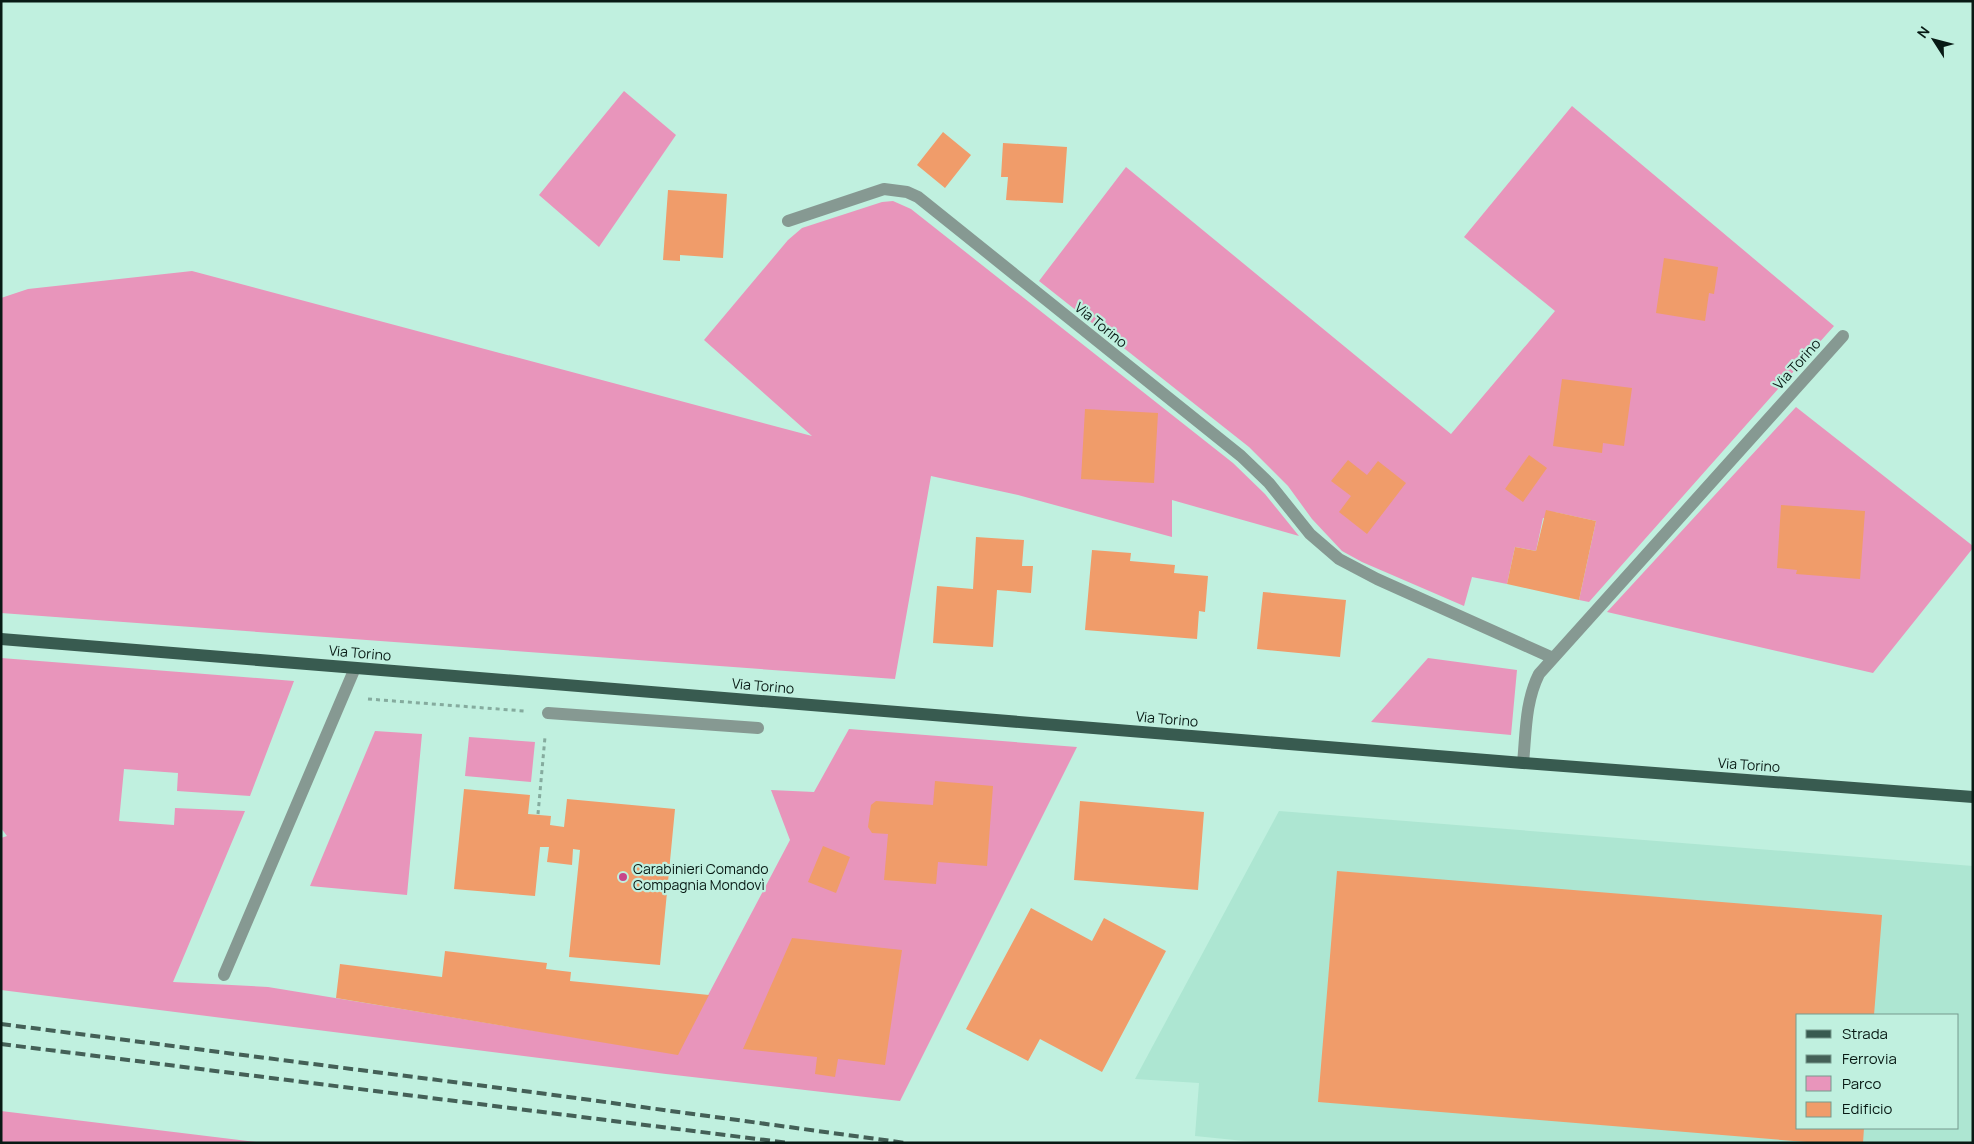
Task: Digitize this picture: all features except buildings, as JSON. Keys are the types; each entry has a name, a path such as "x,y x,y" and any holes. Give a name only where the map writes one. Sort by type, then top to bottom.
{"main road":[{"name":"Via Torino","path":"1,639 1523,763 1973,797"}],"street":[{"name":"Via Torino","path":"788,221 869,192 884,189 907,192 918,197 1241,456 1269,483 1310,534 1338,559 1377,579 1553,658"},
{"name":"Via Torino","path":"1523,763 1529,700 1532,688 1539,674 1843,336"},
{"path":"224,975 355,668"},
{"path":"548,713 758,728"}],"path":[{"path":"343,698 548,713 538,814"}],"shaded area":[{"path":"1279,811 1973,866 1973,1143 1264,1143 1195,1136 1199,1083 1135,1079"}],"green space":[{"path":"624,91 676,135 599,247 539,195"},
{"path":"1572,106 1834,326 1589,602 1579,600 1596,521 1554,512 1552,520 1543,518 1536,551 1515,547 1507,584 1472,577 1464,606 1362,562 1342,551 1312,519 1288,486 1249,447 1039,281 1126,167 1451,434 1555,311 1464,237"},
{"path":"893,201 911,209 1233,463 1265,494 1299,536 1172,500 1172,537 1018,495 931,476 895,679 1,613 1,298 28,289 192,271 812,436 704,340 788,240 802,228 882,202"},
{"path":"1796,407 1973,546 1873,673 1607,612"},
{"path":"1,658 294,681 250,796 177,791 178,773 124,769 119,821 174,825 175,808 245,811 173,982 268,987 677,1054 790,840 771,790 814,792 849,729 1077,747 900,1101 666,1074 1,990 1,838 7,836 1,828"},
{"path":"1428,658 1517,670 1511,735 1371,722"},
{"path":"375,731 422,734 407,895 310,886"},
{"path":"469,737 535,742 531,782 465,776"},
{"path":"1,1111 265,1143 1,1143"}],"railway":[{"path":"1,1024 539,1093 906,1143"},
{"path":"1,1044 789,1143"}],"place":[{"name":"Carabinieri Comando Compagnia Mondovì","path":"623,877"}]}
